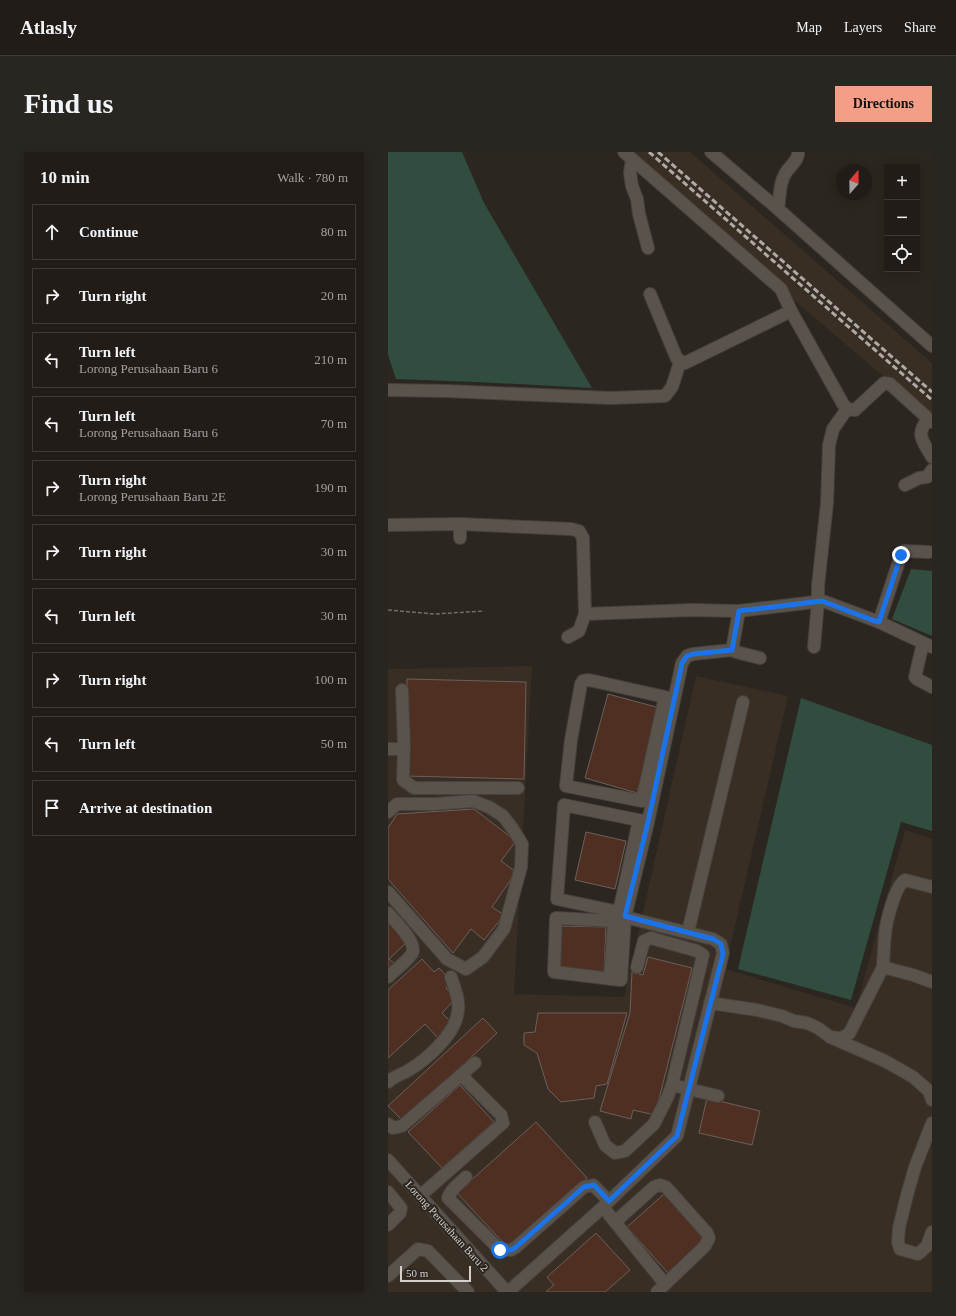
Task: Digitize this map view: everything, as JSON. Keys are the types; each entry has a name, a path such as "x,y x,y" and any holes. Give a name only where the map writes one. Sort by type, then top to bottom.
{"street":[{"path":"711,152 778,209 932,346"},
{"path":"778,209 782,180 786,171 795,162 798,152"},
{"path":"628,155 632,186 637,199 639,214 648,248"},
{"path":"628,155 781,289 791,311 847,409 855,410 884,383 890,384 930,420 921,429 920,433 932,457"},
{"path":"650,294 677,359 680,362 685,363 791,311"},
{"path":"388,390 610,398 665,396 672,387 680,362"},
{"path":"814,647 818,586 827,503 829,445 833,429 847,409"},
{"path":"905,485 919,478 927,477 932,470"},
{"path":"460,524 460,538"},
{"path":"388,525 460,524 531,526 571,529 578,531 583,538 585,614 579,631 568,637"},
{"path":"879,622 901,555 904,551 909,550 929,552"},
{"path":"585,614 692,610 739,611 822,601 879,622 928,645 915,677 916,679 932,687"},
{"path":"732,650 739,611"},
{"path":"670,698 588,680 584,681 581,684 570,740 566,786 642,801 670,698 682,663 687,656 732,650 760,658"},
{"path":"402,690 404,780 414,788 518,788"},
{"path":"615,979 625,916 670,698"},
{"path":"688,932 743,702"},
{"path":"388,749 400,750 404,746"},
{"path":"388,812 397,804 436,804 473,801 489,807 503,816 522,844 521,867 504,929 483,957 466,969 448,959 388,892"},
{"path":"564,805 644,821 619,912 557,899 564,805"},
{"path":"830,1037 841,1038 849,1034 883,967 885,933 894,898 901,882 905,880 932,887"},
{"path":"388,913 410,940 414,948 412,954 388,977"},
{"path":"507,1292 606,1204 677,1136 723,954 721,944 713,939 625,916"},
{"path":"556,918 614,921 615,979 554,972 556,918"},
{"path":"595,1122 605,1145 615,1153 625,1151 654,1124 672,1085 703,955 696,951 651,938 644,941 637,967"},
{"path":"883,967 932,982"},
{"path":"388,1082 393,1077 409,1070 431,1053 453,1029 458,1015 457,995 451,977"},
{"path":"710,1003 757,1010 782,1016 794,1021 807,1023 818,1028 830,1037 885,1061 913,1077 929,1091 932,1100"},
{"path":"388,1124 393,1128 402,1126 475,1063"},
{"path":"420,1196 503,1123 501,1115 461,1075"},
{"path":"672,1085 718,1096"},
{"path":"932,1123 915,1167 907,1195 899,1228 898,1242 900,1249 918,1254 927,1246 932,1232"},
{"name":"Lorong Perusahaan Baru 2","path":"388,1160 507,1292"},
{"path":"466,1177 450,1193 448,1198 500,1250 511,1250 516,1247 584,1187 594,1185 615,1222 661,1288 705,1246 709,1238 707,1233 666,1187 660,1185 654,1187 615,1222"},
{"path":"388,1192 401,1208 400,1213 388,1225"},
{"path":"388,1276 418,1249 428,1251 468,1292"}],"path":[{"path":"388,610 434,614 484,611"}],"shaded area":[{"path":"632,152 690,152 932,363 932,418 781,289"},
{"path":"532,666 514,994 624,997 696,676 788,696 725,969 856,1008 905,830 932,839 932,1292 388,1292 388,669"}],"green space":[{"path":"388,152 462,152 484,203 592,388 396,379 388,355"},
{"path":"911,569 932,571 932,636 892,619"},
{"path":"801,698 932,745 932,831 901,822 851,1000 738,969"}],"building":[{"path":"407,679 526,682 524,779 405,776"},
{"path":"608,694 660,708 637,793 585,778"},
{"path":"474,809 516,841 501,861 516,872 492,907 504,915 484,940 471,929 453,953 388,879 388,828 397,814"},
{"path":"586,832 626,841 615,889 575,880"},
{"path":"388,919 408,941 389,959 396,965 388,972"},
{"path":"560,926 606,927 604,972 559,971"},
{"path":"648,957 692,968 655,1115 633,1110 631,1119 600,1111 630,1013 632,972 643,975"},
{"path":"422,959 434,972 439,968 452,982 446,988 455,999 442,1013 453,1024 438,1038 425,1024 388,1058 388,990"},
{"path":"538,1013 627,1013 607,1084 596,1086 594,1098 561,1102 548,1089 537,1053 524,1045 524,1033 535,1032"},
{"path":"483,1018 497,1033 403,1121 388,1106"},
{"path":"460,1085 494,1122 442,1168 408,1132"},
{"path":"707,1098 760,1111 752,1145 699,1133"},
{"path":"536,1122 587,1178 509,1249 457,1193"},
{"path":"664,1194 705,1240 668,1273 627,1227"},
{"path":"596,1233 630,1270 605,1292 546,1292 554,1285 547,1277"}],"railway":[{"path":"649,152 932,400"},
{"path":"658,152 932,392"}],"route":[{"path":"500,1250 507,1251 516,1247 584,1187 594,1185 609,1201 677,1136 723,954 721,944 713,939 625,916 648,822 682,663 687,656 693,654 732,650 739,611 822,601 879,622 901,555"}]}
